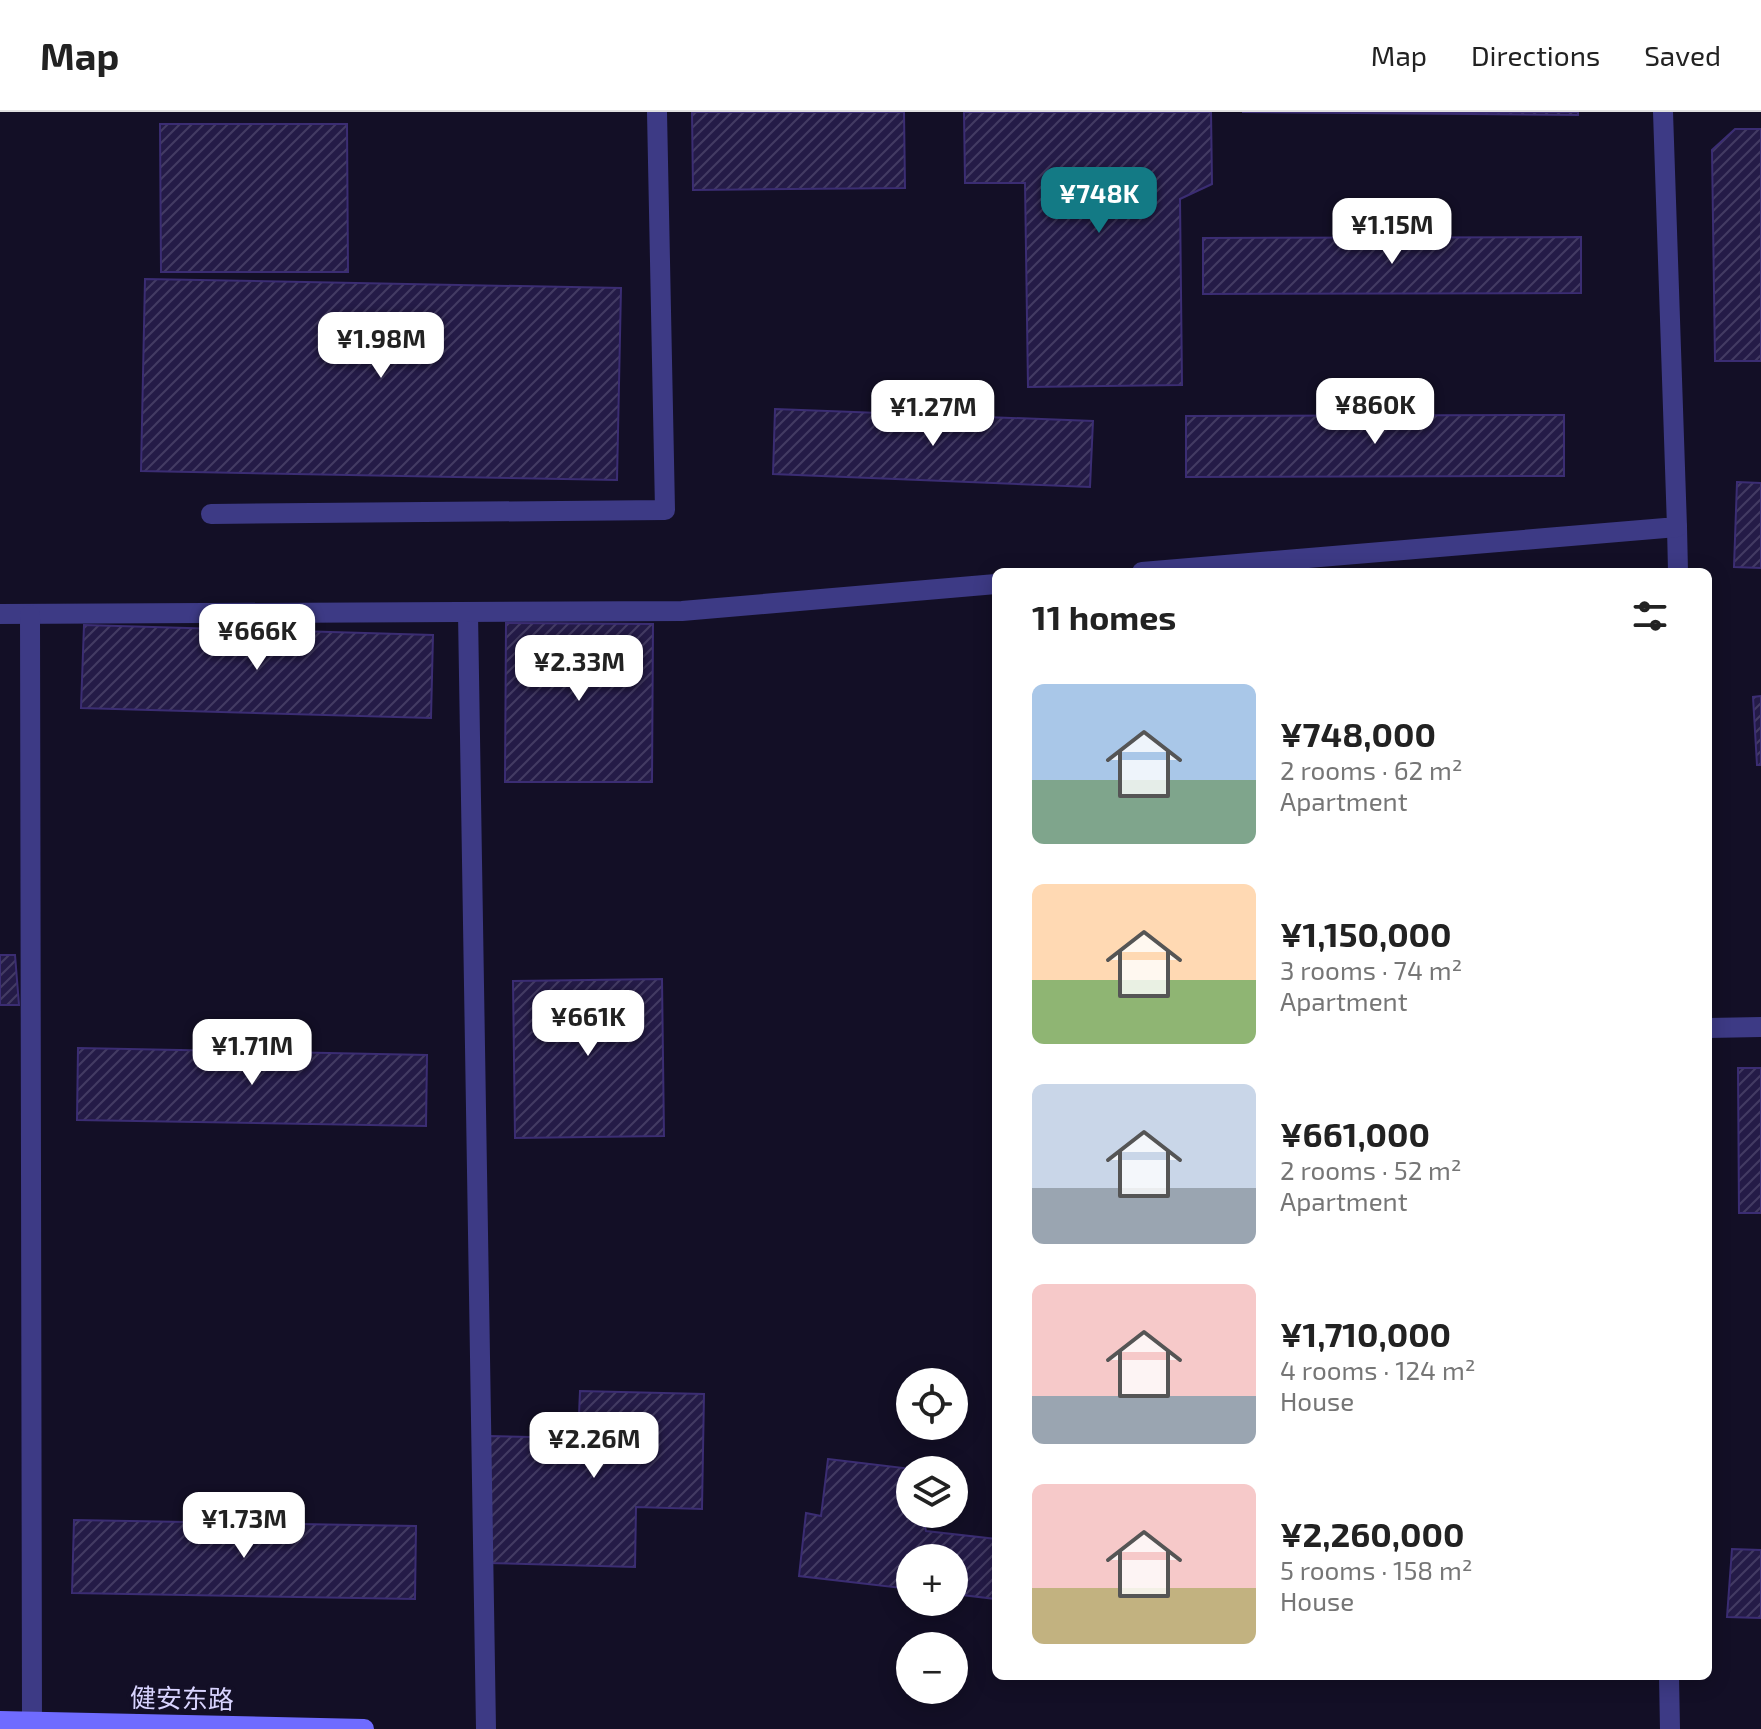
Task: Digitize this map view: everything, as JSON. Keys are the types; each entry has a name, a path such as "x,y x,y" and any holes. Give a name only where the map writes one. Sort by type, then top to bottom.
{"street":[{"path":"211,514 665,510 657,112"},
{"path":"1663,112 1678,568"},
{"path":"1190,568 1677,527"},
{"path":"0,614 682,611 992,584"},
{"path":"468,613 486,1729"},
{"path":"30,615 32,1722"},
{"path":"1712,1028 1761,1027"},
{"path":"1669,1680 1670,1729"},
{"name":"健安东路","path":"0,1721 364,1729"}],"building":[{"path":"692,112 904,112 905,188 693,190"},
{"path":"964,112 1211,112 1212,184 1180,199 1182,385 1028,387 1025,183 965,183"},
{"path":"1242,112 1578,112 1578,115"},
{"path":"160,124 347,124 348,272 161,272"},
{"path":"1735,129 1761,129 1761,361 1715,361 1712,150"},
{"path":"1581,237 1581,293 1203,294 1203,238"},
{"path":"145,279 621,288 617,480 141,471"},
{"path":"775,409 1093,421 1090,487 773,474"},
{"path":"1564,415 1564,476 1186,477 1186,416"},
{"path":"1737,482 1761,483 1761,568 1734,567"},
{"path":"506,623 653,624 652,782 505,782"},
{"path":"84,625 433,635 431,718 81,708"},
{"path":"1761,696 1761,765 1757,765 1753,697"},
{"path":"0,955 15,955 19,1005 0,1005"},
{"path":"662,979 664,1136 515,1138 513,981"},
{"path":"78,1048 427,1055 426,1126 77,1120"},
{"path":"1738,1068 1761,1068 1761,1213 1739,1213"},
{"path":"580,1391 704,1394 702,1509 636,1507 635,1567 487,1563 489,1436 578,1438"},
{"path":"828,1459 896,1467 896,1528 925,1528 926,1531 992,1539 992,1599 968,1596 968,1544 896,1544 896,1587 799,1576 806,1513 821,1516"},
{"path":"74,1520 416,1526 415,1599 72,1593"},
{"path":"1732,1549 1761,1550 1761,1618 1727,1617"}]}
